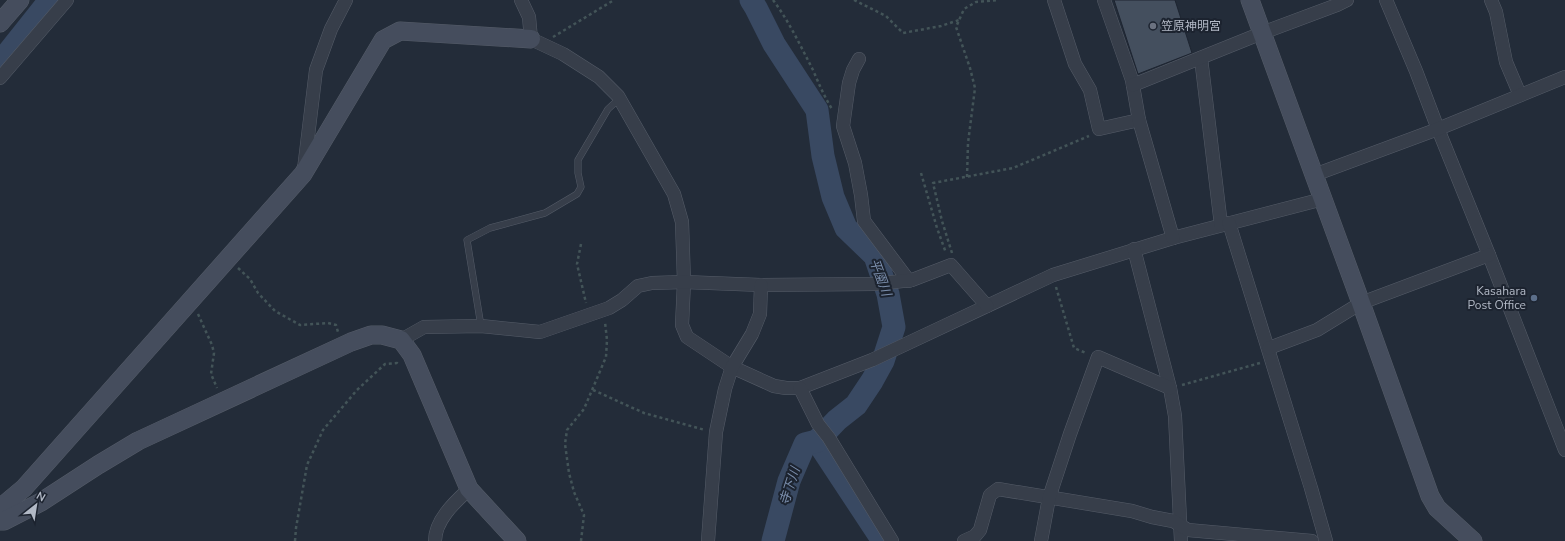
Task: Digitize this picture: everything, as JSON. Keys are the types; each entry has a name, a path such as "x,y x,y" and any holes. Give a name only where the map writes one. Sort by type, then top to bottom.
{"street":[{"path":"0,23 20,0"},
{"path":"0,78 67,0"},
{"path":"303,174 316,70 331,29 346,0"},
{"path":"521,0 538,42"},
{"path":"1054,0 1075,64 1090,90 1099,129 1139,120"},
{"path":"1104,0 1133,85 1139,120 1173,238"},
{"path":"1250,0 1430,496 1437,508 1473,541"},
{"path":"1133,85 1262,33 1337,5 1346,0"},
{"path":"1386,0 1416,71 1565,450"},
{"path":"1491,0 1496,12 1506,62 1520,95"},
{"path":"0,508 24,488 303,174 383,40 400,31 538,42 563,54 599,77 619,99 674,194 682,222 684,282 682,325 687,337 732,367 774,386 800,388 872,360 1053,275 1173,238 1323,199"},
{"path":"1201,58 1225,224 1270,354 1326,541"},
{"path":"859,59 849,82 843,126 855,163 864,221 902,282"},
{"path":"1314,175 1438,129 1565,77"},
{"path":"1134,249 1170,388 1174,416 1181,541"},
{"path":"1270,354 1317,330 1361,303 1489,255"},
{"path":"401,340 424,327 481,326 540,332 609,308 638,286 652,283 684,282 761,285 874,284 902,282 951,265 987,306"},
{"path":"708,541 716,432 725,389 732,367 752,334 760,314 761,285"},
{"path":"0,521 4,521 41,502 138,441 351,342 371,335 382,335 401,340 412,355 420,370 469,489 517,541"},
{"path":"1041,541 1049,498 1098,357 1170,388"},
{"path":"800,388 818,424 829,438 892,541"},
{"path":"435,541 440,525 451,506 469,489"},
{"path":"964,541 975,536 980,530 990,495 998,489 1132,511 1152,517 1174,521 1188,530 1312,541"}],"lane":[{"path":"481,326 467,240 490,228 545,213 577,194 581,187 578,173 578,160 608,109 619,99"}],"path":[{"path":"538,42 554,36 614,0"},
{"path":"773,0 781,10 813,71 823,95 843,126"},
{"path":"854,0 886,16 903,33 941,26 959,19"},
{"path":"967,177 968,143 975,88 956,27 964,9 976,2 999,0"},
{"path":"951,265 953,259 952,249 942,221 933,183 1013,168 1082,140 1099,129"},
{"path":"921,173 937,228 951,265"},
{"path":"581,244 577,264 588,315"},
{"path":"227,259 250,279 258,293 275,311 300,325 328,323 336,325 339,335"},
{"path":"1053,275 1074,348 1098,357"},
{"path":"188,304 197,311 212,346 214,353 210,374 224,401"},
{"path":"581,541 584,515 574,492 569,473 565,444 567,430 584,410 606,357 607,340 605,324 609,308"},
{"path":"1170,388 1270,354"},
{"path":"296,541 296,528 307,465 322,430 358,390 385,364 397,363 408,374 420,370"},
{"path":"593,390 644,413 716,432"}],"building":[{"name":"笠原神明宮","path":"1114,0 1175,0 1192,53 1138,74"}],"waterway":[{"path":"0,63 50,0"},
{"name":"平園川","path":"751,0 774,44 817,110 823,156 833,197 846,228 875,256 888,294 894,327 883,361 856,405 837,420 817,441"},
{"name":"平園川","path":"817,441 883,541"},
{"name":"寺下川","path":"773,541 789,481 805,444 817,441"}],"place":[{"name":"笠原神明宮","path":"1153,26"},
{"name":"Kasahara Post Office","path":"1534,298"}]}
